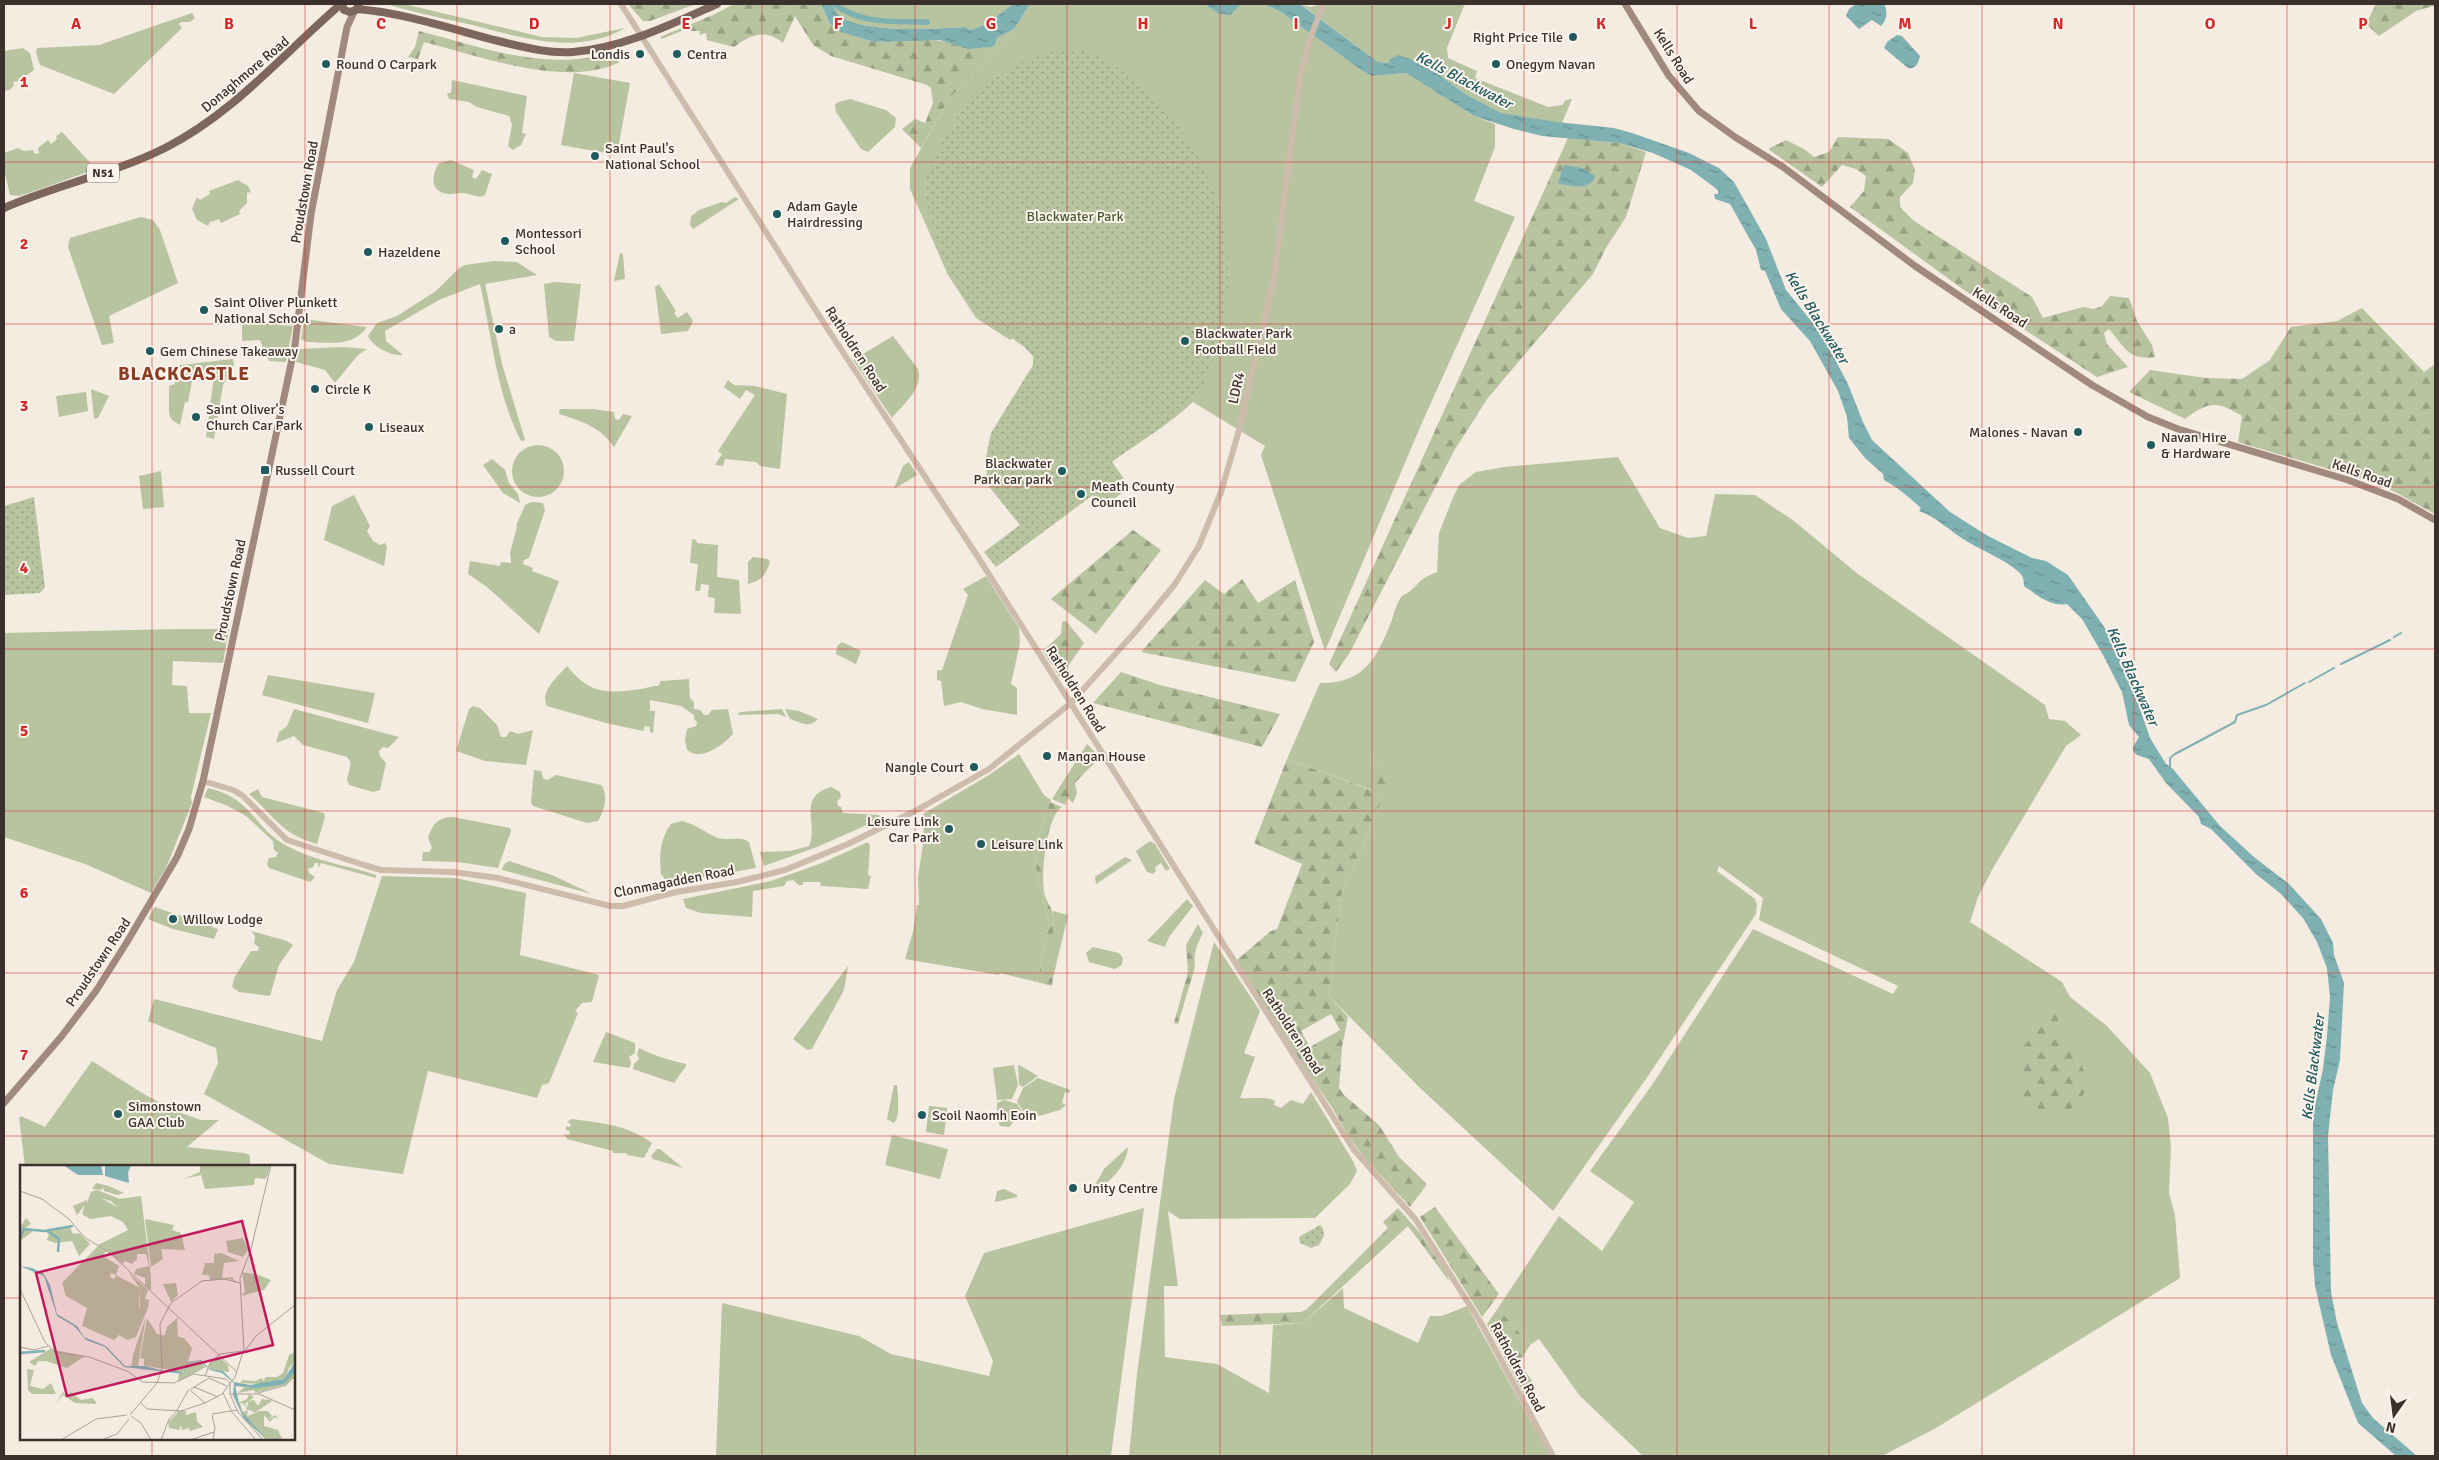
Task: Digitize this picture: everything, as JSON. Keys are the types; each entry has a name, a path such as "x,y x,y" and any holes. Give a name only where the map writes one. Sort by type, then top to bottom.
{"main road":[{"name":"N51","path":"365,4 391,14"},
{"name":"N51","path":"349,8 391,14 529,48 554,52 588,50 642,35 717,4"},
{"name":"Kells Road","path":"1625,4 1678,88 1714,122 1783,166 1915,266 2117,400 2148,417 2178,430 2384,493 2413,506 2435,520"},
{"name":"Donaghmore Road","path":"4,208 137,161 178,141 238,100 328,15 349,8"},
{"name":"Proudstown Road","path":"4,1103 61,1037 96,991 177,857 189,830 203,781 295,345 311,214 349,8"}],"street":[{"name":"Ratholdren Road","path":"621,4 827,328 978,557 1354,1150 1416,1220 1481,1323 1553,1456"},
{"name":"LDR4","path":"1071,703 1137,630 1184,572 1199,546 1221,492 1238,434 1273,282 1300,80 1310,39 1323,4"},
{"name":"Clonmagadden Road","path":"203,781 233,790 243,796 287,840 364,866 381,870 453,872 498,878 600,904 623,906 676,892 762,877 848,844 916,811 983,772 1017,748 1071,703"}],"green space":[{"path":"386,4 404,4 542,37 576,38 625,28 606,37 587,41 567,43 547,41 506,34"},
{"path":"628,4 696,4 650,21 643,21"},
{"path":"734,4 821,4 830,24 846,33 874,42 930,39 980,48 995,45 997,38 1014,29 949,99 921,148 902,129 915,119 925,123 933,103 931,88 927,85 831,56 813,45 795,16 783,43 770,36 759,35 753,36 734,47 707,40 706,33 699,35 700,31 691,31 689,28 662,39 660,37"},
{"path":"836,4 1013,4 997,16 994,22 970,30 966,27 902,29 868,26 840,17 833,6"},
{"path":"1030,4 1204,4 1219,14 1231,15 1241,4 1263,4 1281,12 1372,76 1406,73 1474,116 1495,124 1495,147 1474,201 1515,217 1421,425 1325,651 1261,455 1265,446 1175,391 1033,323 1010,340 976,318 948,275 910,189 910,168 949,99 1014,29"},
{"path":"1321,4 1467,4 1464,6 1447,48 1448,58 1477,71 1475,78 1548,107 1562,105 1566,100 1572,99 1562,123 1501,113 1474,99 1436,73 1409,60 1394,57 1389,63 1378,62 1302,5 1311,7"},
{"path":"2376,4 2435,4 2435,8 2433,6 2416,11 2379,36 2366,24"},
{"path":"192,13 195,18 190,22 181,22 179,24 182,28 114,94 40,65 36,53 37,48 99,45"},
{"path":"419,31 494,51 542,59 567,60 619,51 622,55 618,63 596,70 572,72 521,67 424,42 418,59 408,57 415,47"},
{"path":"23,48 30,53 34,70 23,78 24,80 13,82 14,85 10,90 4,91 4,51"},
{"name":"Blackwater Park","path":"1077,49 1096,54 1111,62 1163,108 1187,138 1205,171 1218,207 1226,244 1228,282 1224,320 1214,357 1198,395 1171,421 1112,462 1130,487 1103,507 1093,495 996,567 984,552 1020,525 987,484 986,457 991,433 1033,365 1033,356 1023,346 977,314 959,289 939,249 923,190 925,179 942,141 962,110 981,87 1013,67 1045,53"},
{"path":"574,73 630,83 617,155 561,145"},
{"path":"452,80 527,96 522,133 526,134 521,145 513,150 508,146 512,125 509,116 477,107 469,102 449,99 447,93 451,93"},
{"path":"850,99 886,110 896,118 895,127 868,152 861,149 836,112 835,105 838,102"},
{"path":"62,132 96,169 29,193 19,196 10,195 4,169 4,153 18,148 24,151 33,150 35,154 39,153 38,148 48,140 51,144 57,139 56,136"},
{"path":"1838,137 1888,139 1908,153 1915,170 1913,183 1900,197 1900,207 1914,221 2032,297 2043,318 2083,307 2094,309 2102,306 2110,296 2129,298 2137,321 2152,345 2155,357 2146,358 2133,355 2123,347 2109,329 2104,333 2107,344 2128,367 2097,377 1964,290 1850,207 1864,191 1866,176 1856,169 1842,165 1822,187 1768,149 1786,140 1804,149 1814,157 1829,152"},
{"path":"1568,138 1619,143 1646,152 1626,217 1606,248 1593,274 1487,399 1454,451 1349,654 1336,672 1329,664"},
{"path":"451,160 474,170 472,177 476,179 482,170 492,174 485,195 480,197 463,193 448,194 439,191 433,180 435,171 439,163"},
{"path":"238,180 248,186 251,192 247,193 247,203 239,211 240,214 221,223 219,219 210,222 208,226 197,220 192,209 197,197 200,200 210,194 209,191"},
{"path":"735,197 739,199 693,229 690,225 691,216 699,210 722,202 726,203"},
{"path":"141,217 153,220 160,230 178,283 109,316 114,343 102,345 68,247 70,238"},
{"path":"620,253 623,254 625,279 614,281"},
{"path":"493,261 517,262 537,275 485,284 502,364 525,440 521,441 500,384 480,284 439,300 385,331 386,341 403,355 383,350 370,340 368,336 377,323 397,316 436,291 459,268 465,265"},
{"path":"555,282 581,284 574,341 556,341 549,337 544,284"},
{"path":"659,284 676,311 674,313 678,318 687,312 693,321 688,331 661,334 655,287"},
{"path":"2362,308 2424,372 2435,364 2435,514 2382,485 2238,442 2242,416 2226,408 2213,405 2207,406 2185,419 2129,392 2150,370 2206,378 2242,379 2270,360 2291,327 2337,321"},
{"path":"304,319 367,327 361,334 347,341 332,343 307,342 301,339"},
{"path":"242,322 293,326 286,362 269,361 260,340 242,341"},
{"path":"893,336 918,369 919,376 915,390 892,418 853,360"},
{"path":"342,347 367,349 358,355 335,383 325,370 296,362 299,349"},
{"path":"233,359 234,365 223,385 214,439 206,437 214,376 205,375 205,378 193,376 188,402 185,402 180,425 172,420 169,414 169,386 175,384 172,366"},
{"path":"728,380 734,385 755,386 787,394 780,469 760,466 756,462 725,459 723,466 715,465 722,454 718,451 755,395 746,390 740,399 724,387"},
{"path":"91,389 109,396 98,418 94,419"},
{"path":"86,392 88,411 59,417 56,396"},
{"path":"560,409 593,409 614,412 615,419 619,420 623,414 632,416 614,447 597,430 583,422 559,414"},
{"path":"538,445 548,447 556,453 562,461 564,471 562,481 556,489 548,495 538,497 528,495 520,489 514,481 512,471 514,461 520,453 528,447"},
{"path":"1618,457 1660,528 1688,538 1706,536 1715,494 1755,495 1794,521 1858,574 2045,705 2049,719 2065,721 2081,735 2066,746 1993,868 1978,897 1970,922 2062,982 2070,997 2107,1026 2150,1073 2168,1118 2171,1147 2169,1193 2175,1215 2180,1278 1936,1428 1882,1456 1643,1456 1580,1396 1539,1339 1530,1345 1498,1308 1559,1216 1602,1251 1634,1202 1590,1171 1652,1085 1753,929 1893,994 1898,986 1759,920 1763,898 1719,866 1717,871 1755,899 1757,905 1756,914 1648,1076 1553,1211 1420,1088 1329,996 1341,896 1384,796 1384,766 1370,758 1374,777 1372,790 1287,759 1320,683 1348,679 1367,666 1381,646 1396,606 1401,598 1424,579 1437,572 1439,533 1459,485 1476,472 1504,467"},
{"path":"492,459 505,470 509,483 518,494 520,503 503,493 483,465"},
{"path":"909,462 917,475 894,489 903,466"},
{"path":"161,471 164,507 143,509 139,476"},
{"path":"354,495 370,526 367,531 373,541 380,545 385,543 387,547 384,566 324,540 332,506"},
{"path":"34,497 45,587 40,593 4,595 4,506"},
{"path":"531,502 543,503 545,510 529,558 524,560 523,564 533,568 532,571 559,581 539,634 487,587 468,574 470,561 500,566 501,562 511,563 510,553 516,526 525,505"},
{"path":"1133,530 1161,550 1096,634 1051,599"},
{"path":"692,539 696,540 697,543 718,545 717,577 739,580 741,614 714,613 715,598 708,597 709,585 701,584 700,591 695,591 698,564 690,563"},
{"path":"753,557 768,559 770,562 762,577 748,584 748,562"},
{"path":"986,576 1019,628 1020,643 1011,684 1017,688 1017,715 982,709 961,702 944,706 941,681 937,680 937,670 942,670 968,595 963,589"},
{"path":"1242,579 1258,603 1295,580 1314,642 1295,682 1141,652 1205,580 1224,594"},
{"path":"1066,621 1084,643 1060,678 1043,651 1061,634 1062,622"},
{"path":"229,629 223,663 173,661 172,685 187,686 189,713 211,713 191,797 192,803 167,866 151,893 85,864 4,837 4,633"},
{"path":"842,642 861,651 856,664 836,654 837,646"},
{"path":"567,666 583,682 591,687 608,691 641,689 658,686 661,681 689,679 690,698 694,702 694,709 700,710 704,715 708,715 712,710 728,709 733,734 712,751 699,754 687,750 685,740 687,729 696,726 697,722 694,719 694,715 681,706 650,700 650,711 655,711 653,733 650,732 650,727 645,726 643,731 606,723 547,706 545,695 547,690"},
{"path":"1121,672 1160,685 1280,714 1262,747 1093,703"},
{"path":"268,675 375,693 368,723 262,695"},
{"path":"473,706 480,708 497,725 501,737 506,737 510,731 518,734 533,730 526,765 485,761 456,751 469,709"},
{"path":"294,709 399,737 388,748 383,747 379,751 380,756 386,763 380,790 373,792 349,785 347,779 351,763 347,757 303,745 294,736 276,743 279,732 287,726"},
{"path":"782,709 786,717 778,714 738,715 740,712"},
{"path":"785,709 799,711 818,719 811,724 801,723 790,719"},
{"path":"1087,744 1100,757 1075,783 1077,793 1073,803 1067,798 1065,805 1052,799"},
{"name":"Leisure Link","path":"1019,754 1044,795 1051,800 1040,833 1037,851 1036,868 1049,923 1037,982 1000,973 999,975 905,959 913,932 917,905 919,905 918,877 924,837 923,814 989,775"},
{"path":"1370,757 1384,766 1387,778 1384,796 1341,896 1329,996 1348,1017 1342,1047 1339,1088 1344,1095 1379,1125 1399,1157 1427,1184 1410,1207 1364,1157 1349,1137 1333,1109 1287,1042 1237,960 1271,931 1277,929 1302,864 1254,843 1287,759 1371,790 1373,777","holes":["1331,1014 1340,1030 1310,1047 1301,1031"]},
{"path":"534,770 541,771 543,778 547,780 556,775 601,785 605,794 605,803 598,821 587,823 533,806 531,802"},
{"path":"831,787 840,792 841,798 837,801 843,813 879,815 880,819 817,847 764,866 760,852 790,851 809,846 812,829 811,804 814,797"},
{"path":"208,788 235,799 267,831 287,846 319,859 365,871 376,875 376,878 321,863 318,868 318,863 315,863 313,867 308,869 309,873 315,877 310,882 269,868 267,864 269,858 276,857 278,853 274,850 273,841 246,816 228,806 204,797"},
{"path":"258,789 262,797 324,813 325,817 317,844 295,835 279,824 249,794"},
{"path":"1050,802 1062,807 1052,822 1048,834 1043,873 1044,892 1053,913 1054,927 1048,952 1041,969 1044,975 1053,978 1052,986 1037,982 1049,923 1036,868 1037,851 1040,833"},
{"path":"453,817 510,828 511,831 498,868 458,862 422,861 423,852 429,852 432,848 428,838 431,829 443,818"},
{"path":"682,821 718,838 746,840 749,842 756,868 662,885 664,877 661,874 660,861 662,841 671,824"},
{"path":"1150,841 1155,844 1170,869 1166,871 1161,863 1155,867 1156,871 1153,874 1147,872 1136,851"},
{"path":"868,842 870,846 868,875 871,876 868,889 821,886 820,882 803,882 803,885 799,885 793,880 787,881 784,886 753,891 752,917 701,913 686,908 683,899 771,881 822,863"},
{"path":"1125,857 1132,860 1096,884 1095,877"},
{"path":"509,861 552,875 592,894 502,870 504,864"},
{"path":"382,876 455,878 526,893 520,955 599,975 592,1002 582,1003 575,1011 578,1013 549,1083 542,1085 537,1098 428,1071 403,1174 329,1164 204,1094 218,1063 216,1048 148,1021 154,999 322,1041 337,990 354,962"},
{"path":"1187,899 1193,906 1169,937 1165,947 1147,941"},
{"path":"155,907 218,929 214,939 173,929 150,920 148,918"},
{"path":"1053,911 1068,915 1053,978 1043,975 1041,969 1054,924"},
{"path":"1198,924 1203,933 1196,949 1195,967 1178,1024 1174,1023 1188,972 1186,945"},
{"path":"251,931 287,941 293,945 279,965 270,996 239,992 232,987 234,978 251,951 258,951 259,947 254,944 255,936"},
{"path":"1214,942 1260,1011 1244,1053 1255,1057 1240,1098 1271,1099 1275,1101 1274,1105 1281,1108 1291,1100 1303,1104 1311,1092 1353,1161 1357,1171 1350,1184 1315,1218 1180,1219 1168,1211 1178,1286 1164,1286 1165,1357 1217,1364 1269,1393 1273,1325 1303,1323 1343,1288 1344,1308 1418,1343 1430,1316 1442,1316 1467,1306 1550,1456 1129,1456 1137,1374 1174,1099"},
{"path":"1093,947 1119,953 1123,958 1122,965 1115,969 1089,962 1086,953"},
{"path":"848,966 844,990 812,1049 807,1050 793,1039"},
{"path":"2058,1010 2058,1034 2062,1042 2078,1052 2088,1085 2076,1104 2068,1110 2060,1114 2041,1114 2032,1108 2021,1094 2018,1061 2021,1050"},
{"path":"606,1032 635,1043 635,1053 629,1057 631,1063 629,1068 593,1062"},
{"path":"639,1048 686,1064 686,1066 674,1083 633,1069 634,1064 639,1059 637,1054"},
{"name":"Simonstown GAA Club","path":"92,1061 142,1093 175,1111 201,1120 219,1120 187,1147 244,1153 250,1155 250,1165 25,1165 19,1118 21,1116 45,1127"},
{"path":"1014,1065 1018,1085 1012,1099 997,1100 993,1068"},
{"path":"1018,1065 1038,1076 1023,1087 1019,1085"},
{"path":"1038,1078 1070,1090 1069,1093 1065,1092 1062,1103 1066,1105 1060,1110 1039,1116 1034,1111 1026,1110 1025,1114 1017,1102 1023,1088"},
{"path":"894,1085 897,1085 898,1106 894,1123 887,1119"},
{"path":"1004,1100 1017,1104 1024,1115 1019,1116 1009,1127 1000,1126 997,1118 997,1103"},
{"path":"929,1106 947,1108 944,1135 926,1132"},
{"path":"572,1119 624,1129 652,1143 644,1158 627,1155 627,1153 613,1153 613,1151 567,1139 564,1134 569,1135 570,1131 566,1130 566,1126 570,1127 571,1124 567,1122"},
{"path":"892,1135 948,1149 940,1179 885,1165"},
{"path":"1128,1147 1123,1162 1114,1176 1103,1186 1091,1192 1104,1169"},
{"path":"657,1149 660,1149 683,1168 653,1159 651,1156"},
{"path":"1004,1189 1017,1195 1017,1197 995,1202 997,1191"},
{"path":"1435,1207 1499,1294 1482,1317 1420,1217"},
{"path":"1144,1208 1111,1456 716,1456 722,1303 859,1336 891,1354 989,1376 993,1361 965,1296 984,1253"},
{"path":"1398,1208 1420,1233 1447,1274 1449,1281 1408,1226 1303,1323 1222,1326 1220,1315 1301,1312 1307,1309 1388,1228 1383,1222"},
{"path":"1320,1225 1323,1228 1324,1236 1319,1245 1311,1248 1300,1243 1299,1237"},
{"path":"1498,1308 1530,1345 1519,1363 1533,1382 1523,1393 1487,1324"}],"water":[{"path":"821,4 836,4 833,6 841,17 854,23 869,26 903,29 966,27 970,30 994,22 997,16 1013,4 1030,4 1014,29 997,38 995,45 968,49 940,40 874,42 841,32 830,24"},
{"path":"1204,4 1241,4 1231,15 1219,14"},
{"path":"1263,4 1300,4 1378,62 1389,63 1390,59 1398,55 1410,59 1438,74 1467,95 1501,113 1557,122 1614,128 1689,153 1719,168 1734,182 1766,239 1786,290 1821,333 1848,384 1872,440 1950,512 1988,536 2032,558 2046,561 2068,575 2107,631 2131,683 2150,738 2166,764 2173,769 2220,826 2254,857 2289,884 2321,919 2333,943 2334,955 2344,983 2340,1060 2333,1090 2328,1136 2331,1292 2337,1323 2362,1403 2373,1418 2417,1456 2396,1456 2358,1423 2331,1355 2315,1286 2313,1260 2313,1115 2323,1069 2330,997 2327,968 2317,942 2303,918 2281,894 2256,874 2211,829 2201,824 2199,817 2166,783 2149,759 2137,755 2133,751 2133,747 2139,737 2129,725 2122,692 2082,619 2067,604 2050,602 2024,586 2023,578 2007,563 1968,542 1925,513 1919,511 1921,508 1884,480 1883,474 1865,458 1849,438 1847,417 1838,391 1810,341 1781,309 1765,271 1761,270 1756,250 1730,204 1715,199 1714,194 1718,194 1718,190 1691,170 1653,153 1619,143 1542,136 1514,129 1474,116 1406,73 1372,76 1281,12"},
{"path":"1856,4 1884,4 1886,10 1885,21 1881,26 1872,20 1859,29 1846,16 1849,9"},
{"path":"1897,35 1902,36 1920,56 1915,67 1908,68 1884,48 1887,42"},
{"path":"1564,165 1583,168 1595,176 1593,181 1585,186 1571,186 1558,183"}],"waterway":[{"path":"835,4 845,11 867,19 927,22"},
{"path":"2394,637 2401,633"},
{"path":"2341,664 2390,640"},
{"path":"2309,682 2334,668"},
{"path":"2170,767 2170,758 2175,754 2235,722 2237,715 2266,705 2305,683"}],"place":[{"name":"Right Price Tile","path":"1573,37"},
{"name":"Londis","path":"640,54"},
{"name":"Centra","path":"677,54"},
{"name":"Round O Carpark","path":"326,64"},
{"name":"Onegym Navan","path":"1496,64"},
{"name":"Saint Paul's National School","path":"595,156"},
{"name":"Adam Gayle Hairdressing","path":"777,214"},
{"name":"Montessori School","path":"505,241"},
{"name":"Hazeldene","path":"368,252"},
{"name":"Saint Oliver Plunkett National School","path":"204,310"},
{"name":"a","path":"499,329"},
{"name":"Blackwater Park Football Field","path":"1185,341"},
{"name":"Gem Chinese Takeaway","path":"150,351"},
{"name":"Circle K","path":"315,389"},
{"name":"Saint Oliver's Church Car Park","path":"196,417"},
{"name":"Liseaux","path":"369,427"},
{"name":"Malones - Navan","path":"2078,432"},
{"name":"Navan Hire & Hardware","path":"2151,445"},
{"name":"Russell Court","path":"265,470"},
{"name":"Blackwater Park car park","path":"1062,471"},
{"name":"Meath County Council","path":"1081,494"},
{"name":"Mangan House","path":"1047,756"},
{"name":"Nangle Court","path":"974,767"},
{"name":"Leisure Link Car Park","path":"949,829"},
{"name":"Leisure Link","path":"981,844"},
{"name":"Willow Lodge","path":"173,919"},
{"name":"Simonstown GAA Club","path":"118,1114"},
{"name":"Scoil Naomh Eoin","path":"922,1115"},
{"name":"Unity Centre","path":"1073,1188"}],"district":[{"name":"BLACKCASTLE","path":"184,373"}],"water label":[{"name":"Kells Blackwater","path":"1464,80"},
{"name":"Kells Blackwater","path":"1817,317"},
{"name":"Kells Blackwater","path":"2133,676"},
{"name":"Kells Blackwater","path":"2313,1067"}]}
